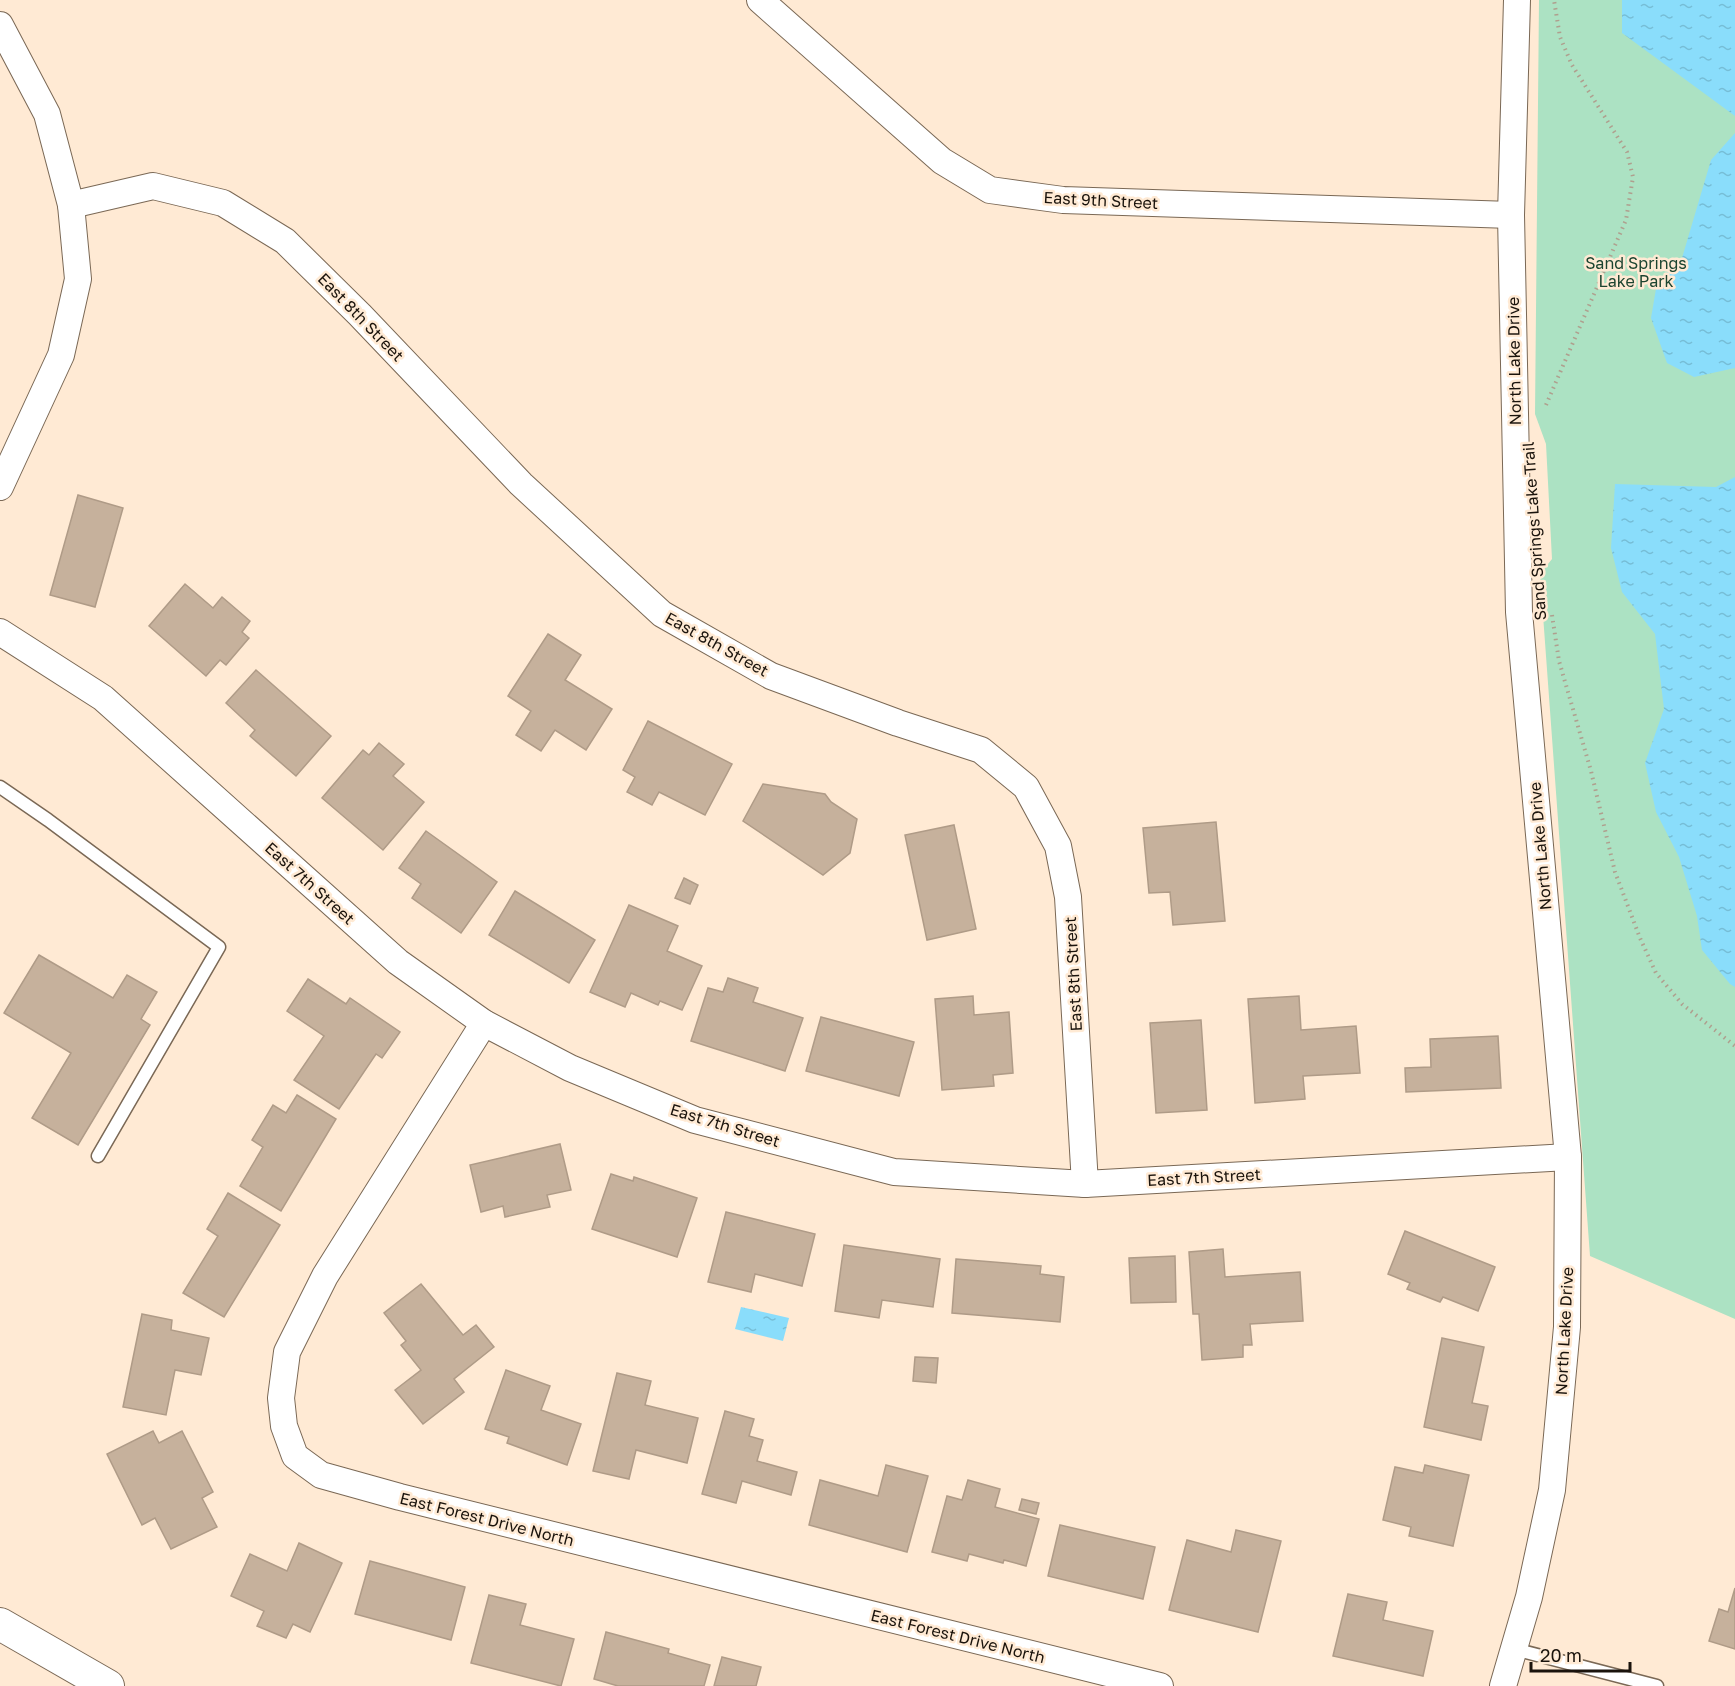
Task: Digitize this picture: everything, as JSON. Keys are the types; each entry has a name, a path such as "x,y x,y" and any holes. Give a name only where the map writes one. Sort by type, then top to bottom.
{"street":[{"name":"East 9th Street","path":"760,0 942,161 990,190 1063,200 1511,215"},
{"name":"North Lake Drive","path":"1503,1686 1529,1597 1552,1490 1567,1327 1568,1157 1519,612 1511,215 1517,0"},
{"path":"0,25 47,114 71,205 78,279 62,355 0,487"},
{"name":"East 8th Street","path":"71,205 153,186 223,203 285,241 360,315 521,484 662,614 771,675 898,723 981,750 1026,787 1058,846 1068,897 1085,1184"},
{"name":"East 7th Street","path":"0,632 103,699 398,962 484,1023 570,1068 695,1119 894,1172 1085,1184 1568,1157"},
{"name":"East Forest Drive North","path":"484,1023 325,1276 287,1352 281,1398 284,1426 295,1456 321,1475 400,1497 1160,1686"},
{"path":"0,1624 108,1686"}],"lane":[{"path":"0,787 219,947 98,1156"},
{"path":"1514,1648 1657,1686"}],"path":[{"path":"1546,408 1548,397 1626,220 1634,177 1627,152 1572,65 1560,37 1554,0"},
{"name":"Sand Springs Lake Trail","path":"1551,604 1559,661 1591,771 1615,872 1640,938 1656,974 1682,1004 1735,1046"}],"green space":[{"name":"Sand Springs Lake Park","path":"1539,0 1735,0 1735,1319 1590,1256 1540,574 1552,559 1546,444 1535,414"}],"water":[{"path":"1622,0 1735,0 1735,116 1622,33"},
{"path":"1735,133 1735,368 1694,377 1667,363 1651,318 1657,283 1682,258 1711,160"},
{"path":"1735,477 1735,987 1702,950 1697,916 1679,857 1656,812 1645,763 1664,709 1655,634 1622,592 1611,548 1615,484 1716,487"},
{"path":"741,1307 789,1318 783,1341 735,1329"}],"building":[{"path":"78,495 123,508 95,607 50,595"},
{"path":"185,584 213,608 222,597 250,621 242,632 249,638 226,665 220,660 206,676 149,626"},
{"path":"548,634 581,655 565,680 612,709 586,750 555,730 541,751 516,735 531,711 508,696"},
{"path":"256,670 331,736 296,776 250,736 255,730 226,703"},
{"path":"648,721 732,764 705,815 659,792 652,805 627,792 635,777 623,770"},
{"path":"379,743 404,764 393,776 424,802 383,850 322,798 363,750 369,755"},
{"path":"763,784 825,794 831,802 857,819 850,853 823,875 743,821"},
{"path":"1216,822 1225,921 1173,925 1170,892 1149,893 1143,828"},
{"path":"954,825 976,929 927,940 905,835"},
{"path":"426,831 497,882 461,933 412,898 421,884 399,868"},
{"path":"684,878 698,885 690,904 675,898"},
{"path":"515,891 595,940 569,983 489,935"},
{"path":"629,905 678,926 667,951 702,966 682,1010 660,1001 658,1005 631,993 625,1007 590,992"},
{"path":"39,955 113,998 127,975 157,992 141,1019 150,1025 78,1145 32,1118 71,1053 4,1013"},
{"path":"728,978 758,988 753,1002 803,1018 785,1071 691,1041 708,988 723,992"},
{"path":"308,979 346,1004 350,998 400,1032 382,1058 376,1054 339,1109 294,1080 324,1036 287,1011"},
{"path":"973,996 974,1015 1009,1012 1013,1073 993,1075 994,1086 942,1090 935,999"},
{"path":"1299,996 1301,1030 1356,1026 1360,1073 1303,1076 1305,1099 1255,1103 1248,999"},
{"path":"821,1017 914,1042 899,1096 806,1071"},
{"path":"1201,1020 1207,1110 1156,1113 1150,1023"},
{"path":"1498,1036 1501,1088 1406,1092 1405,1068 1431,1067 1430,1039"},
{"path":"297,1095 336,1119 281,1211 240,1186 263,1147 252,1140 273,1105 286,1113"},
{"path":"560,1144 571,1190 547,1195 550,1207 505,1217 503,1206 481,1212 470,1165"},
{"path":"611,1174 633,1181 634,1177 697,1198 677,1257 592,1229"},
{"path":"228,1193 280,1225 224,1317 183,1293 218,1236 207,1229"},
{"path":"726,1212 815,1234 802,1286 755,1274 751,1292 708,1282"},
{"path":"1405,1231 1495,1267 1478,1311 1443,1297 1440,1302 1407,1289 1410,1283 1388,1274"},
{"path":"844,1245 940,1259 933,1307 882,1300 879,1318 835,1311"},
{"path":"1223,1249 1225,1277 1300,1272 1303,1321 1250,1324 1252,1345 1243,1345 1243,1357 1202,1360 1199,1314 1193,1314 1189,1252"},
{"path":"1175,1256 1176,1302 1131,1303 1129,1258"},
{"path":"956,1259 1041,1266 1040,1274 1064,1277 1060,1322 952,1313"},
{"path":"421,1284 463,1335 476,1325 494,1347 454,1379 464,1392 423,1424 395,1390 421,1370 401,1345 406,1341 384,1313"},
{"path":"142,1314 172,1320 171,1330 209,1338 201,1375 175,1370 166,1415 123,1407"},
{"path":"1442,1338 1484,1347 1472,1403 1488,1406 1481,1440 1424,1427"},
{"path":"915,1357 938,1358 936,1383 913,1381"},
{"path":"506,1370 550,1386 541,1410 581,1424 567,1465 507,1443 509,1437 485,1429"},
{"path":"617,1373 651,1381 645,1405 698,1418 687,1463 636,1450 629,1479 593,1471"},
{"path":"725,1411 754,1419 749,1436 763,1440 757,1461 797,1472 791,1495 742,1481 736,1503 702,1494"},
{"path":"153,1431 159,1443 182,1431 213,1492 202,1498 217,1527 171,1549 155,1518 142,1525 107,1454"},
{"path":"886,1465 928,1476 907,1552 809,1525 820,1480 878,1496"},
{"path":"1425,1465 1469,1475 1453,1546 1409,1536 1411,1527 1383,1520 1395,1467 1423,1473"},
{"path":"968,1480 1000,1489 995,1507 1039,1519 1026,1566 1004,1560 1003,1563 969,1554 967,1561 932,1552 947,1496 962,1500"},
{"path":"1022,1499 1039,1503 1036,1514 1019,1510"},
{"path":"1060,1525 1155,1547 1143,1599 1048,1576"},
{"path":"1236,1530 1281,1541 1258,1632 1169,1610 1187,1540 1231,1552"},
{"path":"299,1543 342,1563 310,1632 293,1624 286,1638 257,1626 264,1611 231,1596 250,1554 287,1571"},
{"path":"370,1561 465,1587 451,1640 355,1614"},
{"path":"1735,1588 1735,1649 1709,1641 1719,1609 1728,1612"},
{"path":"1348,1594 1387,1602 1383,1620 1433,1631 1423,1676 1333,1656"},
{"path":"489,1595 526,1604 520,1625 574,1639 561,1686 471,1663"},
{"path":"606,1632 669,1649 668,1653 710,1665 704,1686 618,1686 594,1679"},
{"path":"722,1657 761,1667 756,1686 714,1686"}]}
